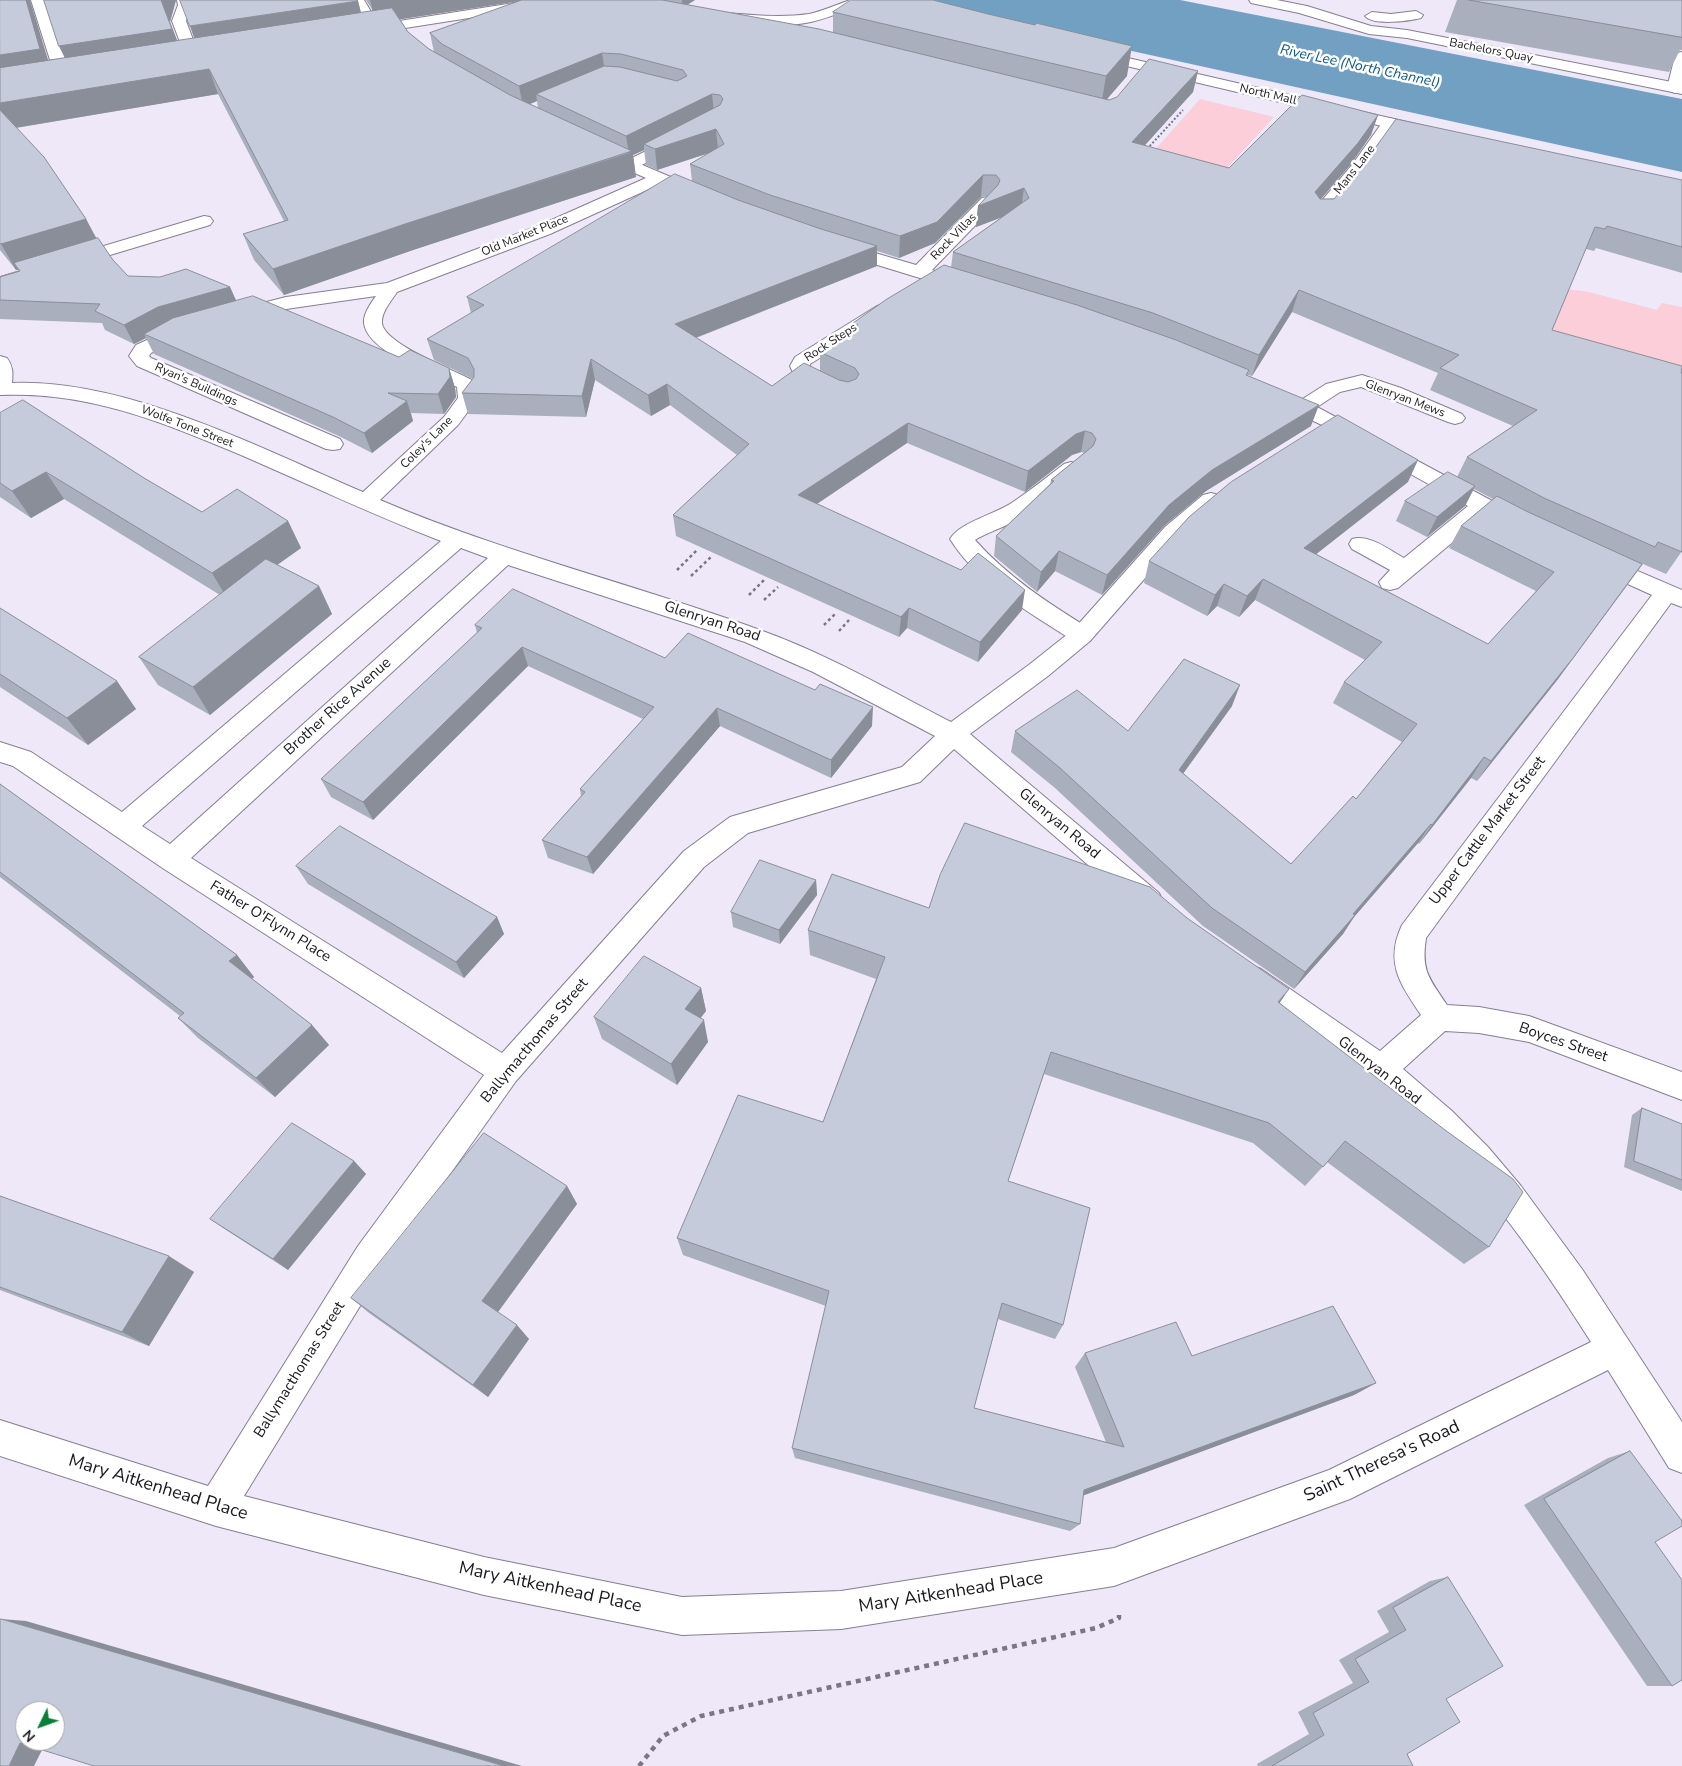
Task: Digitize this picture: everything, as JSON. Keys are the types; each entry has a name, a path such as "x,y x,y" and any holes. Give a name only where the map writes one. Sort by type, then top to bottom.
{"street":[{"path":"38,0 64,79"},
{"path":"184,0 185,5 180,21 192,58"},
{"path":"356,0 369,20"},
{"path":"838,0 863,2"},
{"name":"Bachelors Quay","path":"1256,0 1302,9 1369,30 1408,34 1679,88"},
{"path":"1408,34 1424,0"},
{"path":"708,16 793,19 820,16 863,2"},
{"path":"354,32 407,32 552,5 497,24"},
{"name":"Bachelors Quay","path":"1302,9 1321,8 1379,17 1416,14"},
{"path":"793,19 802,36"},
{"name":"North Mall","path":"1079,50 1446,136"},
{"path":"174,61 211,55"},
{"path":"1679,88 1682,56"},
{"path":"1133,82 1147,66"},
{"path":"46,82 82,76"},
{"name":"Mans Lane","path":"1319,215 1358,168 1390,123"},
{"path":"628,166 689,134"},
{"path":"588,146 628,166 711,200"},
{"name":"Old Market Place","path":"391,288 544,230 658,179"},
{"name":"Rock Villas","path":"914,287 988,202"},
{"path":"0,283 204,221"},
{"path":"828,244 914,287"},
{"name":"Rock Steps","path":"847,395 802,372 800,366 802,361 914,287 939,278 977,289"},
{"path":"223,319 286,303 391,288"},
{"name":"Coley's Lane","path":"366,501 451,421 468,398 465,384 396,349 384,341 377,333 373,324 376,311 391,288"},
{"name":"Ryan's Buildings","path":"204,324 175,332 143,349 139,356 144,362 333,444"},
{"path":"0,362 3,370 0,389"},
{"name":"Glenryan Mews","path":"1302,408 1333,388 1362,381 1394,392 1455,418"},
{"name":"Wolfe Tone Street","path":"0,389 34,387 60,390 138,408 210,435 366,501"},
{"path":"1267,392 1333,423 1529,530"},
{"path":"1314,436 1333,423"},
{"path":"1080,461 1021,507 961,539 979,560 1021,597 1082,635"},
{"name":"Ballymacthomas Street","path":"216,1507 370,1258 505,1071 694,859 739,824 911,775 953,734 1082,635 1173,532 1228,488"},
{"name":"Glenryan Road","path":"366,501 505,555 764,639 822,666 953,734 1165,914"},
{"path":"1360,544 1398,575 1482,506"},
{"path":"123,828 458,538"},
{"name":"Brother Rice Avenue","path":"171,859 505,555"},
{"path":"1586,556 1674,596"},
{"name":"Upper Cattle Market Street","path":"1439,1018 1410,975 1409,953 1412,934 1674,596"},
{"name":"Father O'Flynn Place","path":"0,752 22,759 123,828 505,1071"},
{"name":"Glenryan Road","path":"1233,966 1381,1069 1440,1121 1497,1181 1556,1260 1682,1455"},
{"path":"1381,1069 1439,1018"},
{"name":"Boyces Street","path":"1439,1018 1480,1020 1529,1029 1682,1086"},
{"name":"Saint Theresa's Road","path":"1114,1567 1337,1486 1614,1349"},
{"name":"Mary Aitkenhead Place","path":"0,1438 216,1507 484,1576 682,1616 841,1610 1114,1567"}],"path":[{"path":"1143,153 1184,110"},
{"path":"670,576 697,550"},
{"path":"687,581 712,556"},
{"path":"745,598 764,580"},
{"path":"639,1766 663,1736 701,1716 1096,1628 1119,1618 1114,1567"}],"shaded area":[{"path":"1200,99 1274,117 1216,180 1146,160"},
{"path":"1391,247 1567,289 1589,292 1657,310 1662,303 1682,307 1682,389 1639,377"}],"water":[{"name":"River Lee (North Channel)","path":"900,0 1180,0 1682,99 1682,172"}],"building":[{"path":"0,0 26,0 40,49 0,55"},
{"path":"44,0 161,0 172,29 59,46"},
{"path":"180,0 357,0 358,1 190,26"},
{"path":"522,0 662,0 819,29 1109,100 1117,97 1149,59 1198,71 1132,142 1229,168 1302,95 1378,115 1358,143 1315,192 1320,199 1334,199 1396,119 1682,180 1682,247 1607,226 1605,229 1595,227 1552,330 1682,366 1682,552 1658,542 1655,547 1544,498 1467,457 1537,410 1440,368 1459,355 1299,290 1259,355 1153,313 953,252 1029,198 1024,188 978,206 998,185 1000,180 996,175 983,175 937,222 900,236 770,195 690,164 724,144 716,129 655,149 644,144 720,105 723,99 720,95 712,94 626,136 536,94 604,66 620,67 677,81 687,76 683,70 621,54 602,53 519,86 442,44 430,33"},
{"path":"851,0 933,0 1132,46 1106,76 833,12"},
{"path":"1469,0 1682,0 1682,37"},
{"path":"392,8 408,32 429,49 510,95 632,151 405,224 273,269 243,234 288,220 209,69 0,103 0,68"},
{"path":"0,110 44,157 86,219 0,243"},
{"path":"675,174 738,200 877,246 675,324 772,386 804,363 839,380 848,382 856,379 859,374 855,368 820,352 858,325 853,323 887,299 944,265 1077,305 1176,340 1249,370 1246,375 1319,405 1212,470 1169,505 1107,575 1059,551 1041,572 996,536 1054,481 1051,480 1093,446 1096,439 1092,433 1085,431 1076,434 1028,471 908,423 798,495 961,570 978,553 1025,590 980,642 909,608 901,617 673,515 749,444 667,384 648,395 591,359 582,396 462,393 474,377 474,369 468,358 427,339 484,305 467,297"},
{"path":"98,238 113,260 128,276 160,277 186,269 230,287 158,307 124,325 95,311 100,304 0,300 0,277 20,271 14,263"},
{"path":"253,296 399,357 410,350 449,368 450,377 438,394 388,393 407,401 364,433 333,417 144,334 173,318"},
{"path":"23,400 144,478 202,512 237,489 288,521 212,573 46,472 12,491 0,483 0,413"},
{"path":"1338,415 1418,460 1304,548 1488,644 1554,572 1461,526 1497,496 1642,564 1573,658 1491,761 1484,757 1432,825 1353,914 1355,915 1305,972 1212,908 1060,768 1015,731 1077,690 1128,731 1184,659 1240,685 1179,770 1291,864 1353,796 1356,799 1417,724 1344,682 1382,642 1263,579 1247,596 1224,584 1215,595 1149,561 1189,517 1231,482"},
{"path":"1448,472 1475,486 1437,517 1405,501"},
{"path":"266,559 319,586 193,687 139,657"},
{"path":"513,589 665,658 688,633 815,690 820,684 873,707 831,760 717,708 587,857 542,840 585,792 580,789 654,707 522,647 363,802 321,779 482,628 475,625"},
{"path":"0,608 117,681 67,718 0,674"},
{"path":"0,784 237,955 229,961 312,1025 256,1078 178,1018 184,1013 0,872"},
{"path":"965,823 1150,887 1187,918 1289,989 1278,1002 1445,1130 1513,1179 1523,1192 1489,1247 1345,1141 1323,1167 1269,1123 1051,1052 1008,1181 1090,1208 1063,1325 1002,1303 974,1408 1124,1447 1085,1353 1176,1322 1192,1356 1333,1306 1376,1383 1084,1490 1080,1524 792,1448 829,1291 677,1238 738,1095 823,1122 885,957 808,930 832,874 929,908 940,875"},
{"path":"340,826 497,917 456,962 296,866"},
{"path":"760,860 816,880 779,930 731,912"},
{"path":"644,956 701,988 685,1009 704,1020 671,1064 594,1017"},
{"path":"1642,1108 1682,1124 1682,1180 1634,1161"},
{"path":"292,1123 354,1161 273,1259 210,1219"},
{"path":"484,1133 567,1186 482,1301 517,1325 473,1385 351,1298"},
{"path":"0,1196 169,1256 122,1332 0,1287"},
{"path":"1630,1451 1682,1521 1682,1526 1655,1542 1682,1580 1682,1680 1672,1686 1544,1499"},
{"path":"1448,1577 1503,1666 1446,1699 1460,1722 1407,1754 1413,1766 1272,1766 1324,1735 1313,1713 1369,1682 1355,1659 1406,1630 1393,1608"},
{"path":"1,1619 504,1766 94,1766 46,1751 65,1751 65,1701 15,1701 16,1751 9,1766 0,1766"}]}
